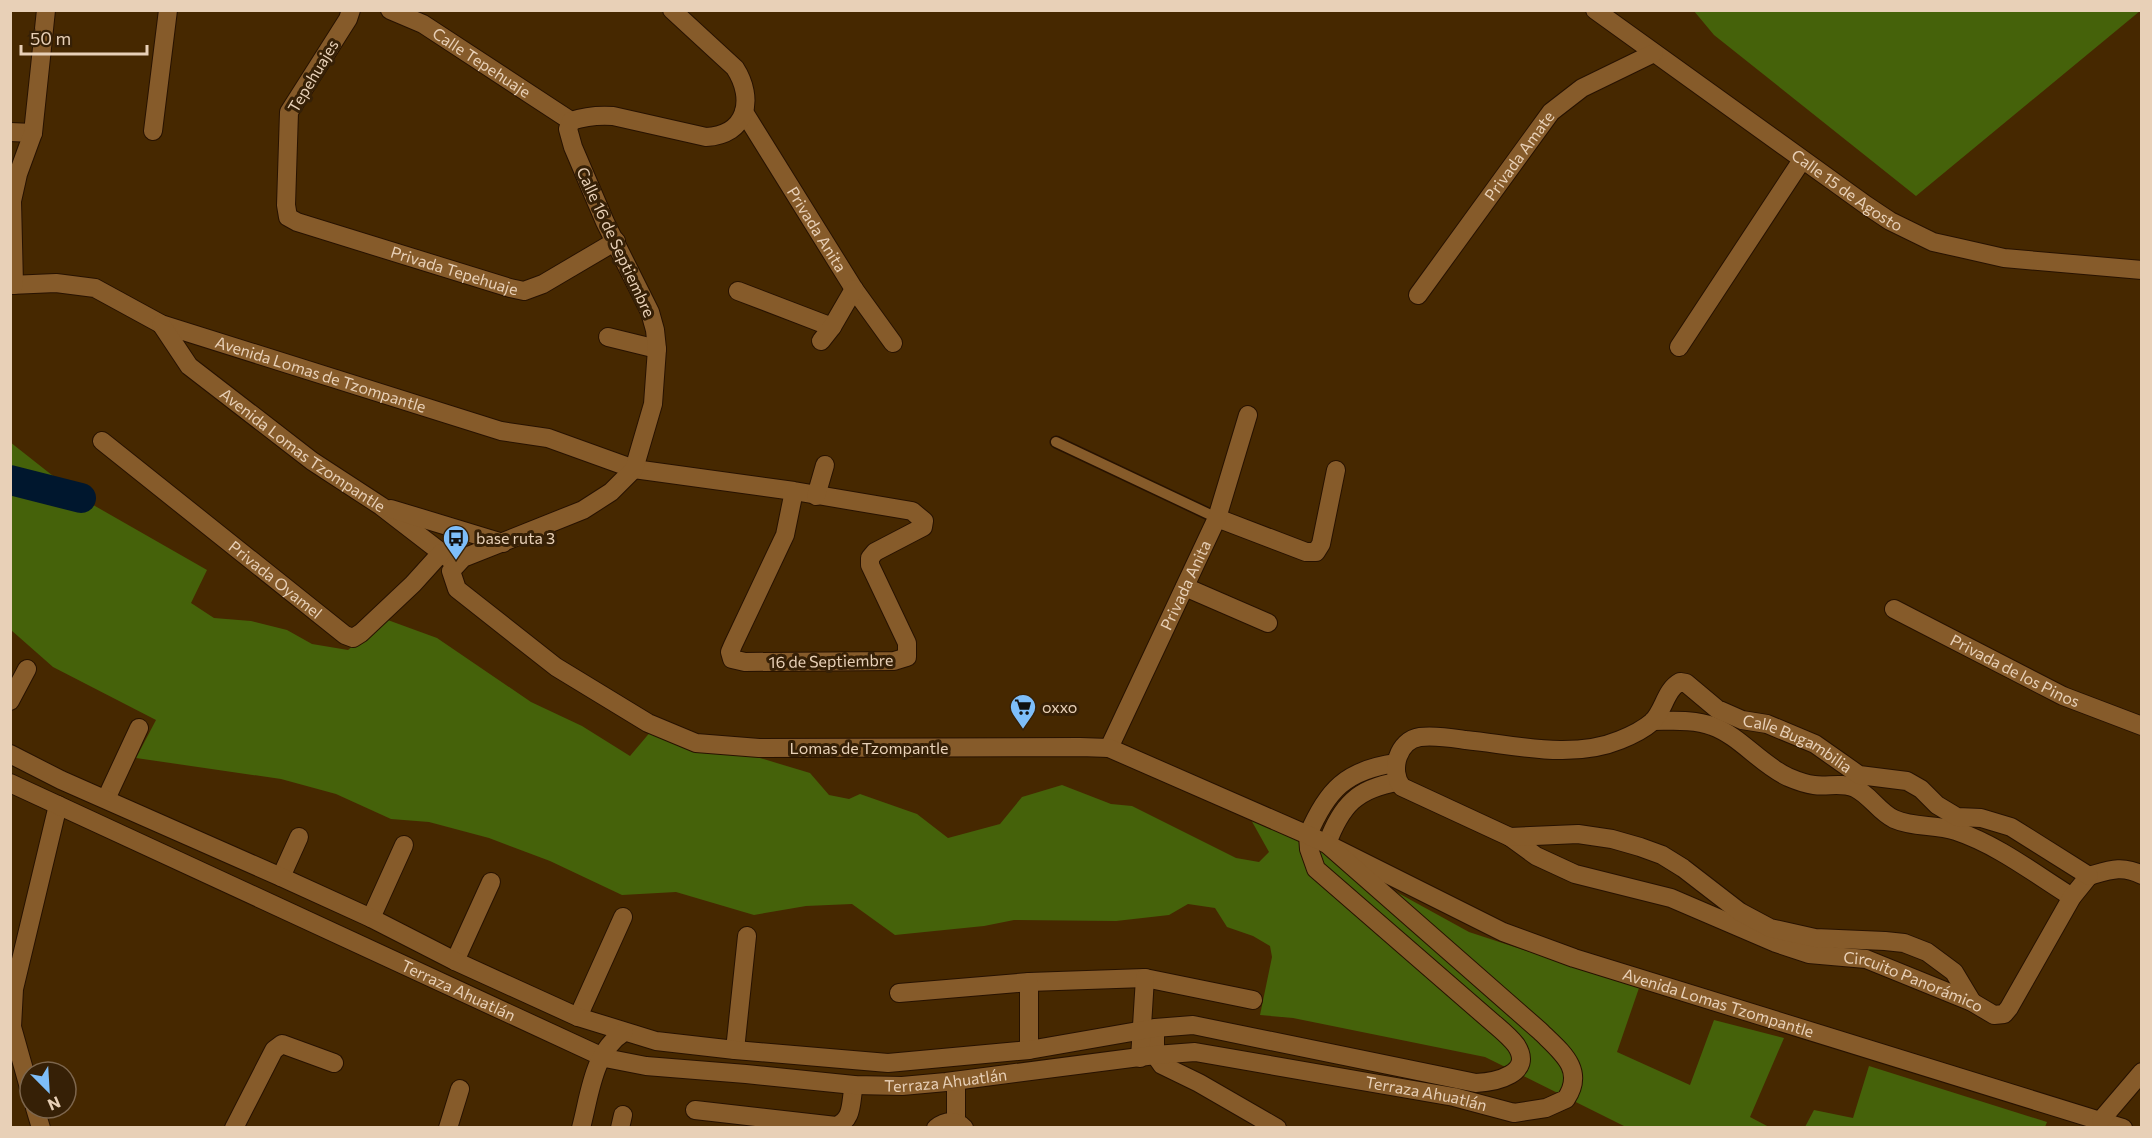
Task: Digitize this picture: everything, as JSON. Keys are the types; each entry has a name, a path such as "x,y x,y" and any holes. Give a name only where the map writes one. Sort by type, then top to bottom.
{"street":[{"path":"12,285 12,201 18,174 33,133 46,10"},
{"path":"153,131 168,10"},
{"name":"Tepehuajes","path":"288,217 286,205 289,112 348,19 351,10"},
{"name":"Calle Tepehuaje","path":"390,10 423,24 571,121"},
{"path":"571,121 584,116 613,116 706,137 729,132 738,124 744,112 746,90 735,68 672,10"},
{"name":"Calle 15 de Agosto","path":"1595,10 1890,221 1933,242 2004,258 2142,270"},
{"name":"Privada Amate","path":"1418,295 1551,112 1582,87 1654,53"},
{"name":"Privada Anita","path":"744,112 854,289 893,342"},
{"name":"Calle 16 de Septiembre","path":"454,568 463,558 583,510 611,492 634,468 653,404 656,330 650,312 605,222 573,147 568,129 571,121"},
{"path":"10,132 33,133"},
{"path":"1679,347 1802,160"},
{"name":"Privada Tepehuaje","path":"288,217 297,222 525,291 543,284 616,241"},
{"name":"Avenida Lomas de Tzompantle","path":"12,285 56,282 94,288 161,324 501,431 548,438 634,468"},
{"path":"738,291 826,334 854,289"},
{"name":"Avenida Lomas Tzompantle","path":"161,324 189,366 312,461 381,506 441,553 454,568"},
{"path":"608,337 657,348"},
{"name":"Privada Anita","path":"1109,748 1217,518 1248,416"},
{"name":"Privada Oyamel","path":"102,441 345,635 353,638 413,584 441,553"},
{"path":"816,496 825,465"},
{"name":"16 de Septiembre","path":"634,468 794,491 912,511 924,520 923,526 918,531 875,552 870,558 870,565 907,643 907,657 894,662 746,662 732,658 730,652 733,645 785,535 794,491"},
{"path":"1217,518 1306,552 1316,552 1321,544 1336,470"},
{"path":"381,506 503,543"},
{"name":"Lomas de Tzompantle","path":"454,568 457,589 556,667 648,723 696,743 759,748 1109,748 1327,844"},
{"path":"1185,587 1268,623"},
{"name":"Privada de los Pinos","path":"1894,609 2063,696 2142,726"},
{"path":"10,701 27,669"},
{"name":"Calle Bugambilia","path":"1653,722 1673,686 1680,682 1686,683 1714,717 1743,744 1766,765 1789,778 1814,785 1845,784 1857,781 1907,781 1921,789 1956,824 2072,897"},
{"name":"Calle Bugambilia","path":"1396,771 1403,747 1420,737 1455,738 1538,748 1578,750 1622,740 1653,722 1714,717 1742,720 1767,724 1815,744 1857,781 1868,796 1892,818 1914,826 1956,824 1981,818 2011,827 2089,876"},
{"path":"106,799 139,728"},
{"name":"Terraza Ahuatlán","path":"10,754 371,918 455,961 578,1017 656,1041 888,1063 1029,1050 1148,1029 1193,1025 1476,1083 1503,1079 1516,1070 1520,1062 1520,1054 1510,1038 1316,869 1309,849 1308,836"},
{"path":"1308,836 1318,811 1329,795 1343,782 1359,772 1377,766 1396,771"},
{"path":"1327,844 1335,822 1343,809 1354,798 1375,787 1396,771"},
{"name":"Circuito Panorámico","path":"1396,771 1402,787 1510,837 1536,856 1575,874 1671,897 1776,943 1812,946 1866,959 1972,1002"},
{"name":"Terraza Ahuatlán","path":"10,783 600,1057 646,1066 854,1085 902,1086 1195,1052 1454,1097 1514,1113 1546,1108 1566,1099 1574,1083 1568,1059 1540,1031 1327,844"},
{"path":"21,1060 12,1027 14,989 58,805"},
{"name":"Circuito Panorámico","path":"1510,837 1578,834 1612,839 1641,847 1662,855 1683,868 1740,912 1812,946 1885,940 1904,943 1927,952 1954,972 1972,1002"},
{"path":"281,877 299,837"},
{"name":"Avenida Lomas Tzompantle","path":"1327,844 1503,932 1574,958 2123,1128"},
{"path":"371,918 404,845"},
{"path":"1972,1002 1994,1015 2004,1014 2010,1008 2072,897 2089,876 2107,870 2126,868 2142,875"},
{"path":"455,961 491,882"},
{"path":"578,1017 623,917"},
{"path":"735,1050 747,936"},
{"path":"1144,978 1148,1029 1147,1056 1200,1083 1277,1128"},
{"path":"899,993 1029,982 1144,978 1253,1000"},
{"path":"1029,982 1029,1050"},
{"path":"581,1128 600,1057 611,1041 624,1032"},
{"path":"646,1066 655,1051 656,1041"},
{"path":"234,1128 274,1050 282,1044 334,1062"},
{"path":"2102,1120 2142,1072"},
{"path":"951,1082 951,1125"},
{"path":"695,1110 836,1126 845,1122 849,1116 854,1085"},
{"path":"448,1128 460,1089"}],"lane":[{"path":"1056,442 1217,518"}],"green space":[{"path":"1694,11 2140,11 1916,196 1714,35"},
{"path":"10,442 81,498 207,570 191,603 214,618 251,621 287,630 312,644 348,650 385,619 437,638 531,702 582,726 630,756 652,730 750,755 810,773 829,795 849,799 860,794 917,814 948,838 1000,824 1022,797 1062,785 1111,804 1132,806 1236,858 1259,862 1269,852 1250,818 1280,828 1469,932 1639,988 1617,1052 1690,1085 1714,1020 1784,1038 1750,1117 1769,1127 1626,1127 1485,1057 1293,1018 1260,1015 1272,957 1270,946 1253,936 1227,927 1215,908 1188,904 1169,915 1116,921 1014,920 984,926 895,935 852,904 806,906 754,915 676,892 622,895 550,861 489,838 429,822 391,819 336,794 281,779 136,758 156,720 53,667 11,630"},
{"path":"1869,1066 2047,1122 2045,1127 1805,1127 1814,1110 1853,1118"}],"waterway":[{"path":"10,480 81,498"}],"place":[{"name":"base ruta 3","path":"456,561"},
{"name":"oxxo","path":"1023,730"}]}
